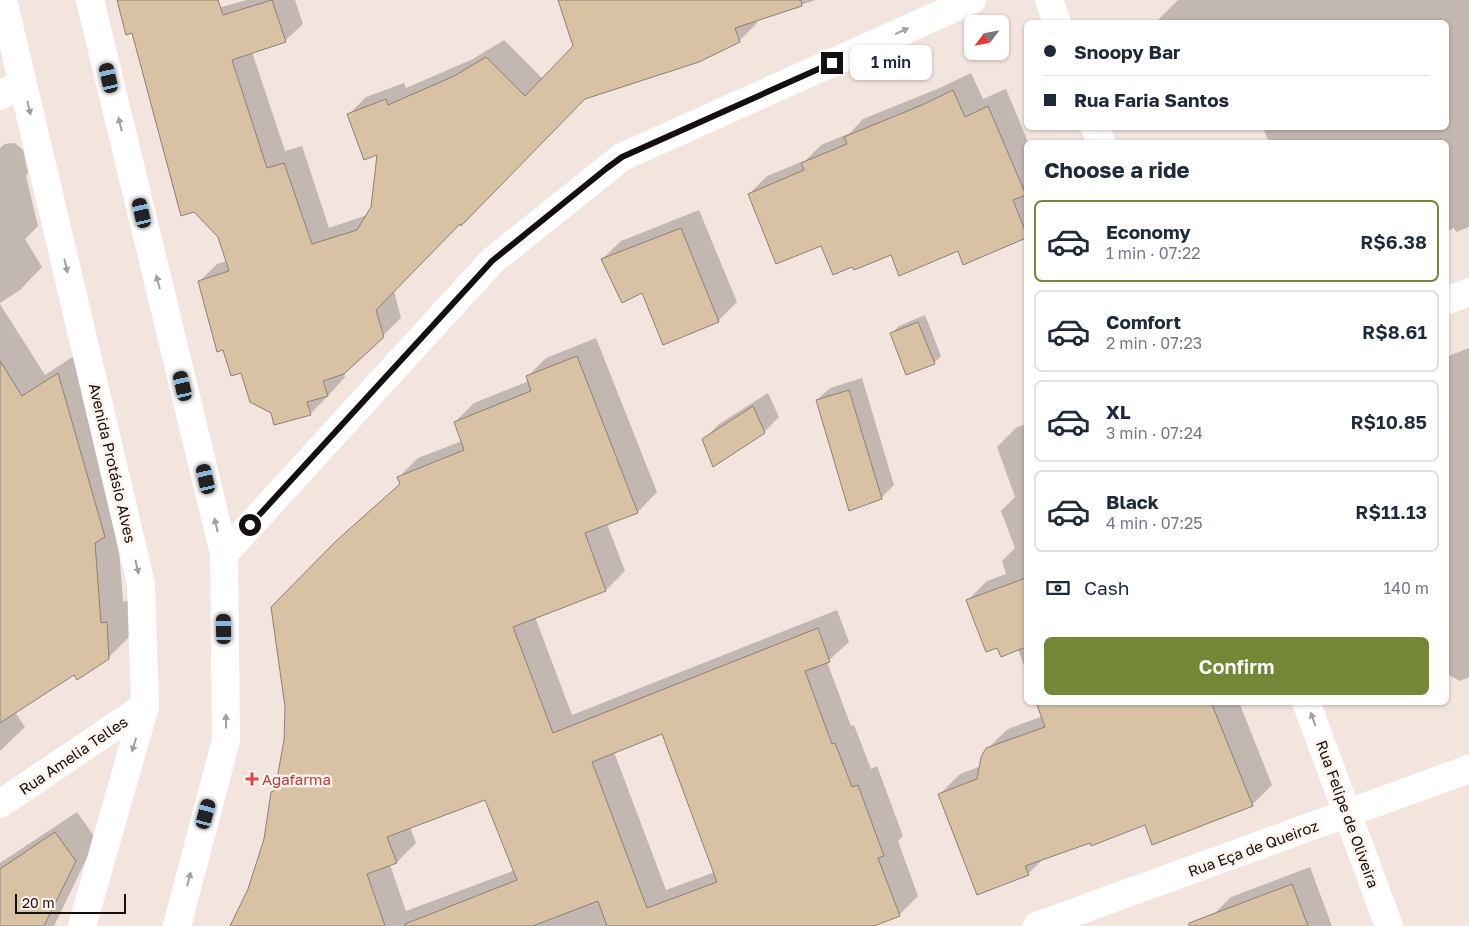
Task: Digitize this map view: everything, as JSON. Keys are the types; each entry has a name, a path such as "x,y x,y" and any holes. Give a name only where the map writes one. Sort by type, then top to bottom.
{"street":[{"name":"Avenida Protásio Alves","path":"3,0 11,89 141,584 145,706 82,926"},
{"path":"90,0 224,554 226,740 176,926"},
{"path":"224,554 492,261 622,157 972,0"},
{"path":"1048,0 1056,20"},
{"path":"1449,300 1469,292"},
{"name":"Rua Felipe de Oliveira","path":"1307,705 1389,926"},
{"name":"Rua Amelia Telles","path":"0,804 145,706"},
{"name":"Rua Eça de Queiroz","path":"1037,926 1469,769"}],"building":[{"path":"117,0 218,0 223,15 272,0 286,42 232,60 267,168 284,163 312,244 357,230 371,207 377,155 364,160 347,114 386,99 388,105 454,76 486,57 525,96 573,46 558,0 801,0 802,6 735,28 740,42 699,62 585,99 376,310 384,337 344,374 323,381 328,396 307,402 311,415 274,425 271,413 250,402 241,373 231,376 223,350 217,352 198,281 229,271 218,237 194,212 181,216 132,33 126,35"},
{"path":"953,90 965,117 988,106 1024,190 1024,196 1013,200 1024,228 1024,239 963,265 958,251 899,276 891,255 854,270 852,267 833,275 821,246 776,264 748,194 804,170 801,163 847,144 844,137"},
{"path":"681,228 719,322 663,345 642,293 622,303 601,259"},
{"path":"918,322 935,364 906,375 890,333"},
{"path":"577,356 638,513 585,533 606,591 513,627 553,733 818,628 830,662 805,671 832,744 835,743 852,787 858,785 884,856 878,858 900,916 874,926 607,926 598,901 533,926 405,926 405,924 517,880 485,800 387,837 397,863 367,874 385,926 230,926 248,889 264,839 271,792 275,790 284,740 285,707 271,607 336,541 400,484 397,477 464,450 454,422 531,391 526,376","holes":["662,734 717,882 647,908 592,762"]},
{"path":"0,361 22,396 58,373 105,537 95,543 101,623 107,622 109,659 77,680 74,675 0,723"},
{"path":"849,390 882,499 849,511 816,400"},
{"path":"753,406 765,433 713,467 702,439"},
{"path":"1024,579 1024,648 1001,657 997,648 986,652 966,600"},
{"path":"1037,705 1212,705 1253,806 1152,845 1145,825 1091,846 1090,843 1025,866 1029,875 977,895 938,794 977,779 981,757 986,748 1045,727"},
{"path":"55,832 76,861 44,926 0,926 0,869"},
{"path":"1292,884 1308,926 1189,926 1189,923"}],"place":[{"name":"Agafarma","path":"252,779"}],"route":[{"path":"250,525 492,261 607,168 622,157 832,63"}]}
